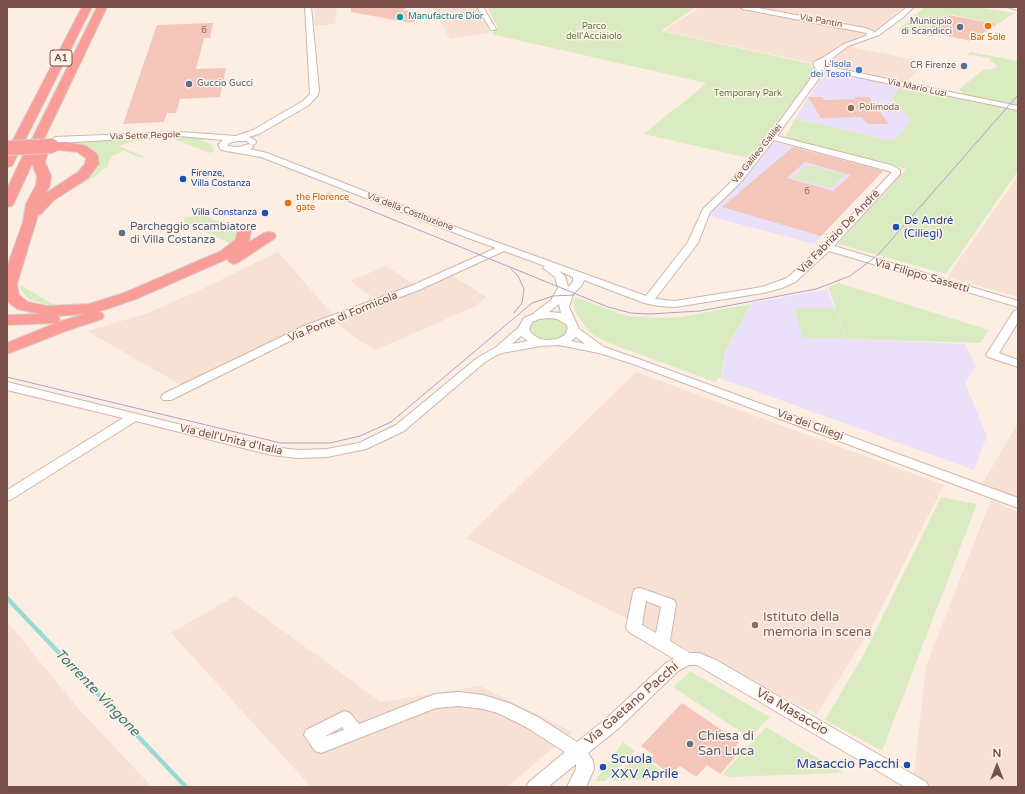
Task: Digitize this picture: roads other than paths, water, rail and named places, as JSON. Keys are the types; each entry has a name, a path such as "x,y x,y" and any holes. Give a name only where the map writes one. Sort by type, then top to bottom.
{"highway":[{"name":"A1","path":"7,163 12,145 35,109 87,7"},
{"name":"A1","path":"45,143 52,126 53,108 102,7"},
{"path":"7,203 45,143"},
{"path":"45,143 38,162 44,180 33,204 30,222 13,270 9,289 12,297 20,304 47,311 90,309 130,296 226,254 243,241 244,231"},
{"path":"12,145 45,143 66,146 81,149 92,157 92,164 83,175 49,197 38,209 30,222"},
{"path":"7,349 60,327 125,308 181,286 224,266 269,236"},
{"path":"7,320 42,320 73,317 122,306 181,286"}],"street":[{"path":"256,132 252,144 241,150 230,150 222,146 225,141 256,132 306,103 314,95 315,90 308,7"},
{"path":"480,7 493,29"},
{"name":"Via Pantin","path":"743,7 868,30 871,33 869,36"},
{"path":"771,12 778,7"},
{"name":"Via Galileo Galilei","path":"648,301 693,243 706,211 737,181 772,137 821,70 816,64 827,59 846,45 879,32 912,7"},
{"path":"1012,7 1018,8"},
{"name":"Via Mario Luzi","path":"827,59 824,66 833,70 1018,108"},
{"name":"Via Sette Regole","path":"45,143 180,134 248,139 252,144"},
{"name":"Via Fabrizio De André","path":"648,301 667,304 681,304 774,288 794,278 827,247 896,173 896,170 881,165 772,137"},
{"name":"Via della Costituzione","path":"252,144 260,153"},
{"name":"Via della Costituzione","path":"241,150 260,153 471,236 573,273 609,288 648,301"},
{"name":"Via della Costituzione","path":"471,236 479,242 549,268 560,276 563,288 555,302 537,316"},
{"name":"Via Filippo Sassetti","path":"827,247 1018,304"},
{"name":"Via Ponte di Formicola","path":"167,397 308,328 415,288 499,250"},
{"path":"559,342 570,337 574,331 564,307 564,301 568,293 578,283 579,278 573,273"},
{"path":"575,287 590,285 609,288"},
{"path":"1018,313 992,355 1018,364"},
{"path":"523,329 526,322 537,316 554,315 569,320"},
{"name":"Via dei Ciliegi","path":"523,329 526,335 531,339 542,342 559,342 601,350 879,450 1018,503"},
{"name":"Via dell'Unità d'Italia","path":"7,386 271,451 298,454 333,452 362,446 400,428 481,360 500,350 523,329"},
{"name":"Via dei Ciliegi","path":"574,331 601,350"},
{"name":"Via dell'Unità d'Italia","path":"500,350 542,342"},
{"path":"7,496 101,439 134,417"},
{"name":"Via Masaccio","path":"662,644 687,659 699,659 710,664 920,787"},
{"name":"Via Gaetano Pacchi","path":"535,787 613,723 672,667 687,659"},
{"name":"Via Gaetano Pacchi","path":"356,732 426,704 443,700 467,699 494,704 532,722 578,751 584,761 584,769 581,780 576,787"}],"waterway":[{"name":"Torrente Vingone","path":"7,598 186,787"}],"tram line":[{"path":"328,193 608,307 631,313 649,314 700,311 816,289 850,276 878,255 1018,95"},
{"path":"511,269 518,276 524,289 522,303 514,313"},
{"path":"7,377 281,443 330,443 360,436 391,422 532,303 553,296 574,295"}],"place":[{"name":"Manufacture Dior","path":"400,17"},
{"name":"Bar Sole","path":"988,26"},
{"name":"Municipio di Scandicci","path":"960,27"},
{"name":"CR Firenze","path":"964,66"},
{"name":"L'Isola dei Tesori","path":"859,70"},
{"name":"Guccio Gucci","path":"189,84"},
{"name":"Polimoda","path":"851,108"},
{"name":"Firenze, Villa Costanza","path":"183,179"},
{"name":"the Florence gate","path":"288,203"},
{"name":"Villa Constanza","path":"265,213"},
{"name":"De André (Ciliegi)","path":"896,227"},
{"name":"Parcheggio scambiatore di Villa Costanza","path":"122,233"},
{"name":"Istituto della memoria in scena","path":"755,625"},
{"name":"Chiesa di San Luca","path":"690,744"},
{"name":"Masaccio Pacchi","path":"907,765"},
{"name":"Scuola XXV Aprile","path":"603,767"}],"park label":[{"name":"Parco dell'Acciaiolo","path":"594,32"},
{"name":"Temporary Park","path":"748,94"}]}
